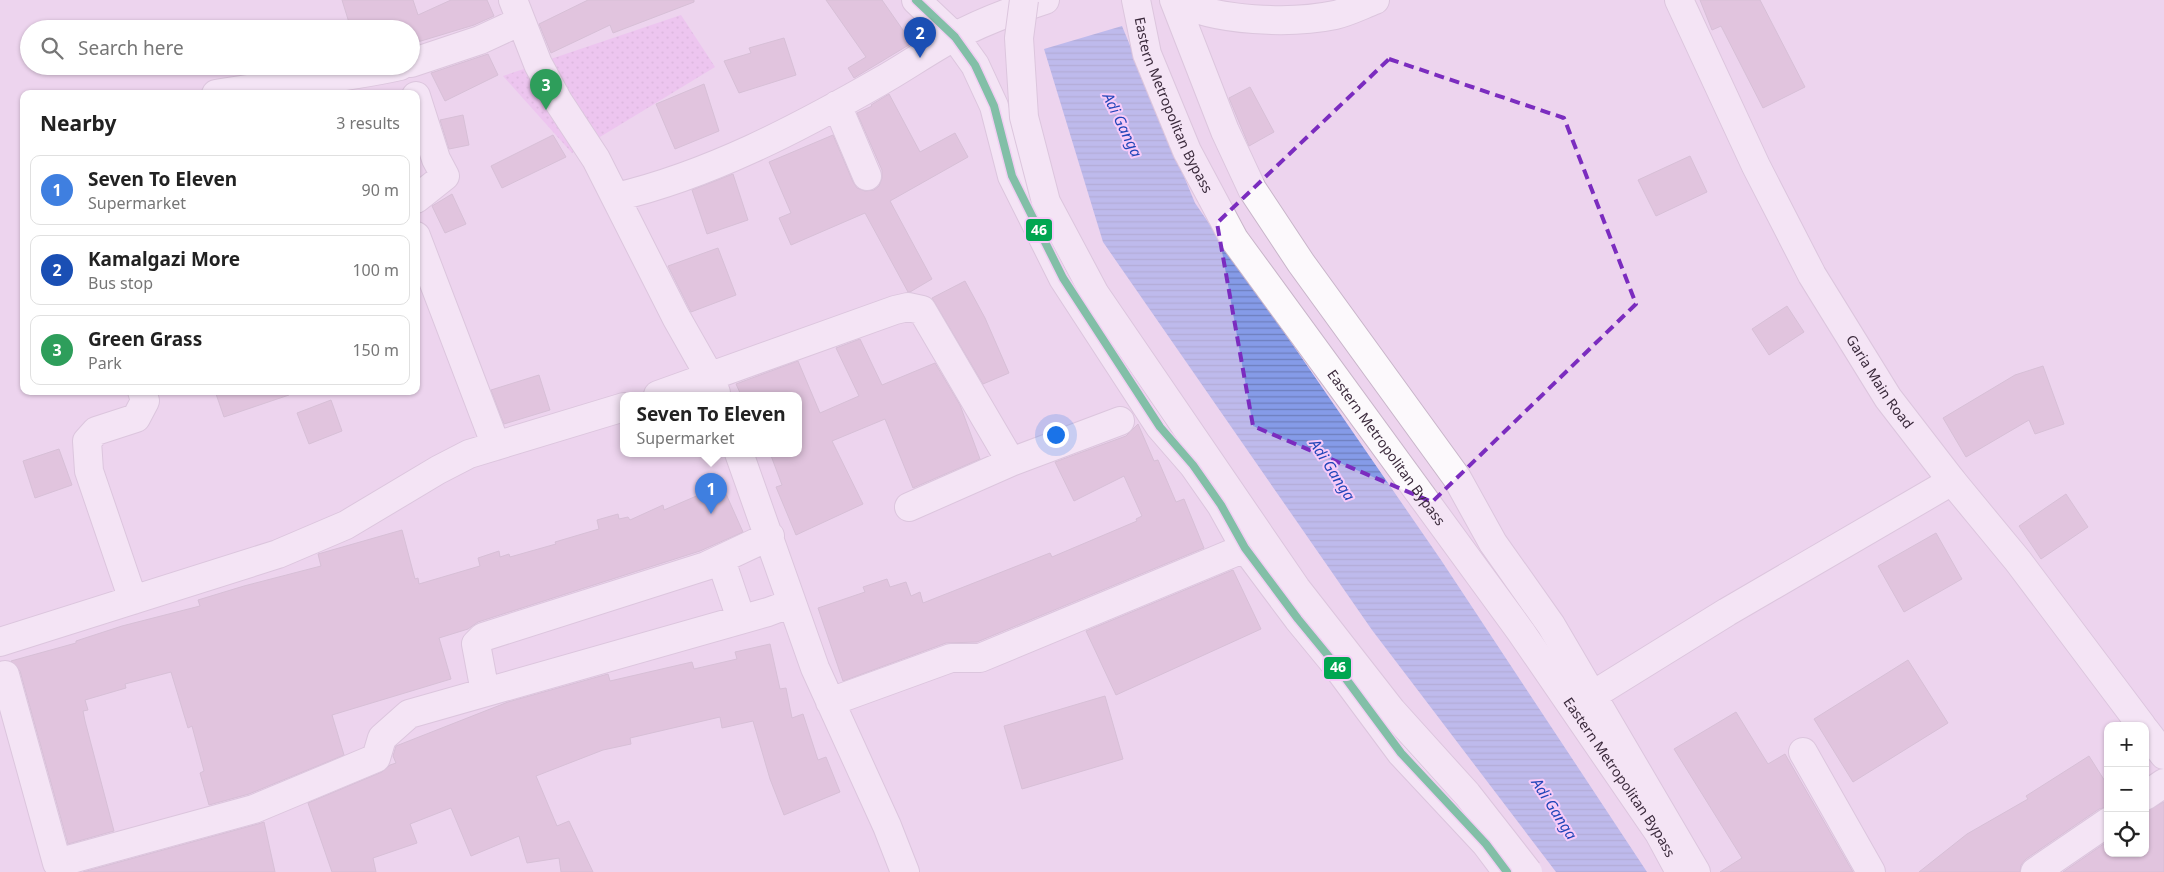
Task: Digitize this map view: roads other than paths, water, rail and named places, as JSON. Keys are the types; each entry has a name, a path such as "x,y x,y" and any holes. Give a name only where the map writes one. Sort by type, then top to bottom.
{"street":[{"path":"916,0 955,37 976,65 994,106 1012,176 1063,278 1160,427 1193,465 1246,548 1401,753 1486,844 1507,872"},
{"path":"1024,0 1019,38 1024,117 1046,202 1095,294 1296,588 1392,711 1467,794 1528,872"},
{"path":"616,197 647,189 713,165 778,136 837,105 955,37 1004,14 1045,0"},
{"name":"Eastern Metropolitan Bypass","path":"1136,0 1147,54 1187,151 1234,239 1521,632 1659,834 1680,872"},
{"path":"1175,0 1234,18 1276,20 1336,15 1375,0"},
{"path":"1175,0 1225,131 1252,189 1301,263 1457,478 1493,543 1551,625 1696,872"},
{"name":"Garia Main Road","path":"1679,0 1756,166 1812,274 1888,398 1952,482 2018,561 2139,722"},
{"path":"420,60 480,40 517,10 550,86 596,159 713,386"},
{"path":"242,90 341,75"},
{"path":"410,75 414,90"},
{"path":"837,105 867,176"},
{"path":"420,108 436,159 444,176 420,196"},
{"path":"420,246 496,446"},
{"path":"676,392 713,386 895,310 918,308 922,310 945,348 1011,462"},
{"path":"133,600 89,471 87,441 96,431 136,418 145,401 143,395"},
{"path":"0,642 278,554 329,532 390,500 456,460 620,408"},
{"path":"909,507 1011,462 1120,421"},
{"path":"741,457 792,603 830,702 887,826 904,872"},
{"path":"1593,695 1727,612 1952,482"},
{"path":"485,692 476,644 482,637 721,560 770,536"},
{"path":"830,702 951,658 980,658 1246,548"},
{"path":"721,560 742,619"},
{"path":"5,675 57,867 254,809 376,758 382,738 409,714 792,603"},
{"path":"2149,735 2164,755"},
{"path":"1803,752 1871,872"},
{"path":"2149,793 2164,782"},
{"path":"2035,872 2104,825"}],"water":[{"name":"Adi Ganga","path":"1122,26 1195,203 1441,560 1647,872 1556,872 1372,630 1103,242 1044,49"}],"place":[{"name":"Kamalgazi More","path":"920,58"},
{"name":"Green Grass","path":"546,110"},
{"name":"Seven To Eleven","path":"711,514"}]}
